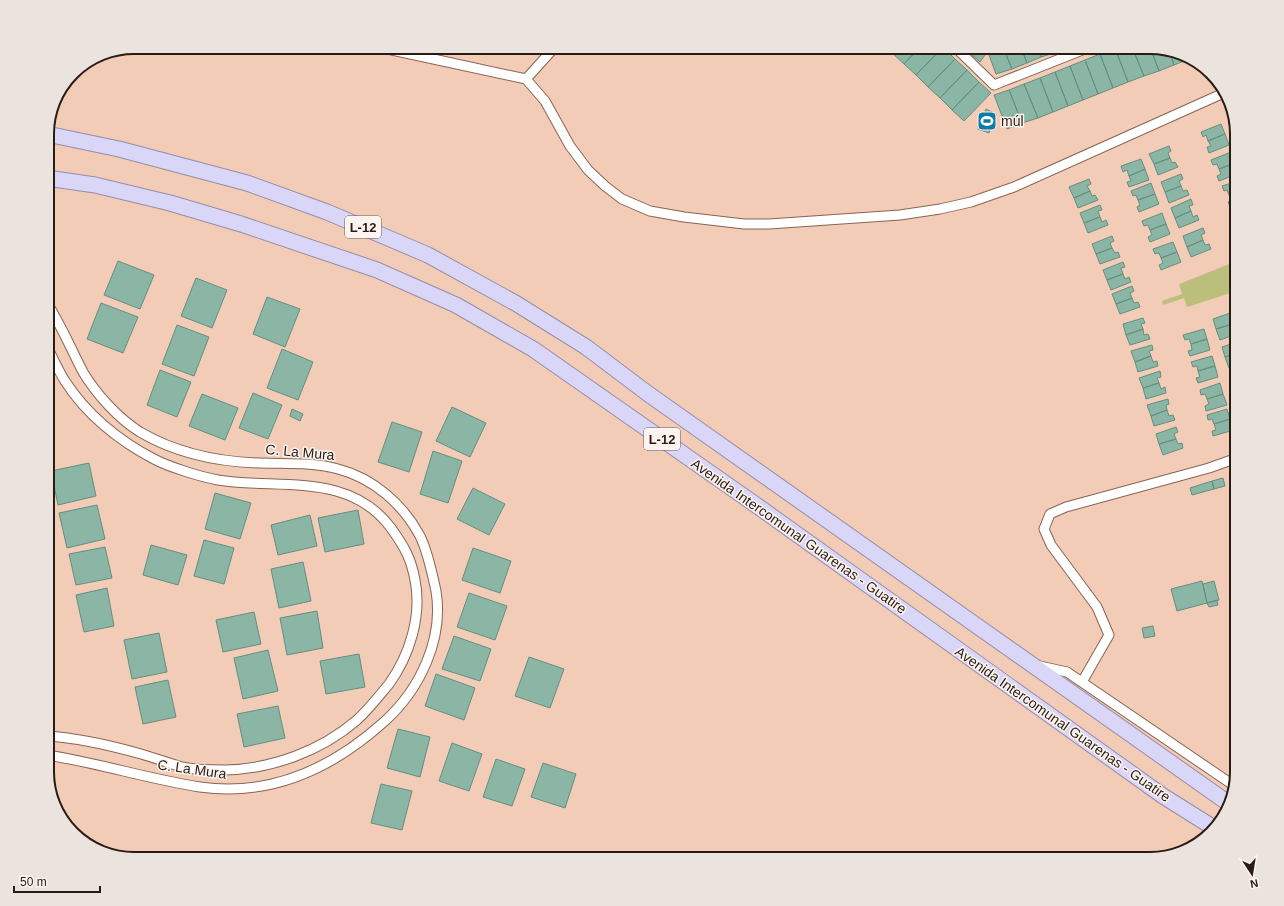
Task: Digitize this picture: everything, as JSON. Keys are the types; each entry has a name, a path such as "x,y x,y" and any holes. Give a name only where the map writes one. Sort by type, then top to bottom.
{"highway":[{"name":"Avenida Intercomunal Guarenas - Guatire","path":"54,135 119,149 247,183 327,212 428,255 517,304 586,347 647,393 1225,801"},
{"name":"Avenida Intercomunal Guarenas - Guatire","path":"54,179 95,185 170,202 240,224 377,270 462,308 533,349 756,505 1163,796 1210,826"}],"street":[{"path":"410,54 526,79 545,101 570,146 588,170 622,199 650,211 684,218 744,224 769,224 900,215 940,209 971,202 1014,187 1220,95"},
{"path":"526,79 549,54"},
{"path":"962,54 994,86 1073,54"},
{"name":"C. La Mura","path":"54,314 84,373 100,397 138,431 169,446 198,455 250,462 319,465 339,469 365,479 387,495 405,513 420,538 434,581 438,603 437,625 432,647 423,671 399,706 372,732 330,762 284,782 234,789 202,787 54,756"},
{"path":"54,361 64,381 84,406 102,424 126,442 154,459 216,480 252,484 292,484 321,487 346,494 367,505 386,522 404,546 412,564 417,589 413,633 394,677 378,698 357,720 336,735 308,750 277,763 243,769 214,770 184,768 101,743 74,737 54,736"},
{"path":"1082,682 1109,635 1097,608 1051,545 1044,529 1050,514 1066,508 1209,468 1230,460"},
{"name":"Avenida Intercomunal Guarenas - Guatire","path":"1030,664 1067,672 1229,781"}],"green space":[{"path":"1230,264 1230,293 1187,307 1184,298 1163,305 1162,301 1182,294 1179,284"}],"building":[{"path":"893,54 913,54 904,64"},
{"path":"913,54 936,54 916,75 904,64"},
{"path":"936,54 950,54 955,59 928,87 916,75"},
{"path":"971,54 984,54 985,55 980,62"},
{"path":"989,54 1006,54 1012,69 996,74"},
{"path":"1006,54 1024,54 1027,63 1012,69"},
{"path":"1024,54 1040,54 1041,57 1027,63"},
{"path":"1040,54 1051,54 1041,57"},
{"path":"1100,54 1117,54 1128,82 1113,88"},
{"path":"1100,54 1113,88 1098,94 1085,60"},
{"path":"1117,54 1135,54 1144,76 1128,82"},
{"path":"1135,54 1153,54 1159,71 1144,76"},
{"path":"1153,54 1171,57 1174,65 1159,71"},
{"path":"1171,57 1183,61 1174,65"},
{"path":"955,59 967,70 940,98 928,87"},
{"path":"1085,60 1098,94 1083,100 1070,66"},
{"path":"1070,66 1083,100 1068,106 1055,72"},
{"path":"967,70 979,82 952,110 940,98"},
{"path":"1055,72 1068,106 1053,112 1040,78"},
{"path":"1040,78 1053,112 1038,118 1024,84"},
{"path":"979,82 991,93 964,121 952,110"},
{"path":"1024,84 1038,118 1022,123 1009,90"},
{"path":"1009,90 1022,123 1007,129 994,95"},
{"name":"múl","path":"986,109 996,114 989,133 978,129"},
{"path":"1221,124 1225,134 1208,141 1206,135 1203,137 1201,132"},
{"path":"1225,134 1229,145 1209,153 1207,147 1211,146 1208,141"},
{"path":"1169,146 1171,151 1168,153 1170,158 1154,164 1149,154"},
{"path":"1230,152 1230,165 1219,169 1217,164 1213,165 1211,160"},
{"path":"1170,158 1172,163 1175,162 1178,167 1158,175 1154,164"},
{"path":"1141,159 1145,169 1129,176 1127,170 1123,172 1121,166"},
{"path":"1230,165 1230,177 1219,181 1217,176 1221,174 1219,169"},
{"path":"1145,169 1149,180 1129,187 1127,182 1131,181 1129,176"},
{"path":"1181,174 1183,179 1179,181 1181,186 1165,192 1161,182"},
{"path":"1089,179 1091,184 1087,186 1090,191 1074,198 1069,187"},
{"path":"1151,183 1155,194 1138,200 1136,195 1133,196 1131,191"},
{"path":"1230,183 1230,195 1227,190 1224,191 1222,186"},
{"path":"1181,186 1183,191 1187,190 1189,195 1169,203 1165,192"},
{"path":"1090,191 1092,196 1095,195 1098,200 1078,208 1074,198"},
{"path":"1155,194 1159,204 1139,212 1137,207 1140,205 1138,200"},
{"path":"1191,199 1193,205 1189,206 1191,211 1175,218 1171,208"},
{"path":"1100,205 1102,210 1098,211 1100,217 1084,223 1080,213"},
{"path":"1191,211 1193,217 1197,215 1199,220 1179,228 1175,218"},
{"path":"1162,213 1166,224 1150,230 1148,225 1144,226 1142,221"},
{"path":"1100,217 1102,222 1106,220 1108,225 1088,233 1084,223"},
{"path":"1166,224 1170,234 1150,242 1148,237 1152,235 1150,230"},
{"path":"1203,228 1205,233 1201,235 1203,240 1187,247 1183,236"},
{"path":"1112,236 1114,241 1110,243 1112,248 1096,254 1092,244"},
{"path":"1203,240 1205,245 1209,244 1211,249 1191,257 1187,247"},
{"path":"1173,242 1177,252 1161,258 1159,253 1155,254 1153,249"},
{"path":"1112,248 1115,253 1118,252 1120,257 1100,264 1096,254"},
{"path":"1177,252 1181,262 1161,270 1159,265 1163,263 1161,258"},
{"path":"118,261 154,275 140,309 104,295"},
{"path":"1123,262 1125,267 1121,268 1123,274 1107,280 1103,270"},
{"path":"1123,274 1125,279 1129,277 1131,282 1111,290 1107,280"},
{"path":"196,278 227,290 212,328 181,316"},
{"path":"1132,286 1134,291 1130,293 1132,298 1116,304 1112,294"},
{"path":"267,297 300,309 285,347 253,334"},
{"path":"1132,298 1134,303 1138,302 1140,307 1120,314 1116,304"},
{"path":"101,303 138,317 123,353 87,339"},
{"path":"1230,313 1230,325 1216,329 1213,319"},
{"path":"1143,318 1145,323 1141,324 1143,329 1126,335 1123,324"},
{"path":"177,325 209,337 194,376 162,364"},
{"path":"1230,325 1230,336 1220,340 1216,329"},
{"path":"1143,329 1144,335 1148,334 1150,339 1130,345 1126,335"},
{"path":"1204,329 1207,339 1191,344 1189,339 1185,340 1183,335"},
{"path":"1207,339 1210,350 1190,356 1188,351 1192,350 1191,344"},
{"path":"1230,344 1230,355 1225,357 1222,347"},
{"path":"1152,345 1153,350 1149,351 1151,356 1135,362 1131,351"},
{"path":"282,349 313,362 298,400 267,388"},
{"path":"1230,355 1230,368 1229,368 1225,357"},
{"path":"1151,356 1153,362 1157,361 1158,366 1138,372 1135,362"},
{"path":"1212,356 1215,366 1198,371 1197,366 1193,367 1191,362"},
{"path":"1215,366 1218,377 1198,383 1196,378 1200,377 1198,371"},
{"path":"160,370 191,382 177,417 147,405"},
{"path":"1160,371 1161,377 1157,378 1159,383 1143,388 1139,378"},
{"path":"1159,383 1161,389 1165,387 1166,393 1146,399 1143,388"},
{"path":"1220,383 1223,394 1207,399 1205,394 1201,395 1200,390"},
{"path":"253,393 282,405 268,439 239,428"},
{"path":"202,394 238,408 225,440 189,426"},
{"path":"1223,394 1227,405 1206,411 1205,406 1209,404 1207,399"},
{"path":"1168,399 1169,404 1166,405 1167,410 1151,416 1147,405"},
{"path":"452,407 486,423 470,457 436,441"},
{"path":"292,409 303,414 300,421 290,416"},
{"path":"1227,409 1230,419 1214,424 1212,419 1208,420 1207,415"},
{"path":"1167,410 1169,416 1173,415 1175,420 1154,426 1151,416"},
{"path":"1230,419 1230,431 1213,436 1212,431 1216,430 1214,424"},
{"path":"392,422 422,432 409,472 378,462"},
{"path":"1176,427 1178,432 1174,434 1176,439 1159,444 1156,434"},
{"path":"1176,439 1178,444 1182,443 1183,448 1163,455 1159,444"},
{"path":"433,451 462,461 448,503 420,494"},
{"path":"89,463 96,496 58,505 54,486 54,470"},
{"path":"1223,478 1225,486 1214,489 1212,481"},
{"path":"1212,481 1214,489 1192,495 1190,488"},
{"path":"473,488 505,504 489,535 457,519"},
{"path":"215,493 251,503 240,539 205,529"},
{"path":"97,505 105,539 67,548 59,513"},
{"path":"358,510 364,544 325,552 318,518"},
{"path":"310,515 317,546 278,555 271,525"},
{"path":"204,540 234,548 224,584 194,576"},
{"path":"151,545 187,555 178,585 143,575"},
{"path":"105,547 112,578 76,585 69,554"},
{"path":"473,548 511,561 500,593 462,580"},
{"path":"303,562 311,601 279,608 271,569"},
{"path":"1202,581 1207,603 1177,611 1171,589"},
{"path":"1214,581 1219,600 1207,603 1203,584"},
{"path":"107,588 114,626 84,632 76,595"},
{"path":"469,593 507,606 495,640 457,627"},
{"path":"1217,600 1218,605 1209,607 1207,603"},
{"path":"317,611 323,648 287,655 280,618"},
{"path":"254,612 261,644 223,652 216,620"},
{"path":"1153,626 1155,636 1144,638 1142,628"},
{"path":"159,633 167,672 132,679 124,640"},
{"path":"454,636 491,649 480,681 442,669"},
{"path":"268,650 278,691 243,699 234,658"},
{"path":"359,654 365,687 326,694 320,661"},
{"path":"529,657 564,669 550,708 515,696"},
{"path":"436,674 475,688 464,720 425,706"},
{"path":"168,680 176,717 143,724 135,687"},
{"path":"278,706 285,738 244,747 237,714"},
{"path":"398,729 430,737 420,777 387,768"},
{"path":"452,743 482,754 469,791 439,781"},
{"path":"496,759 525,769 512,806 483,797"},
{"path":"543,763 576,774 565,808 531,797"},
{"path":"381,784 412,791 402,830 371,823"}],"place":[{"name":"múl","path":"987,121"}]}
